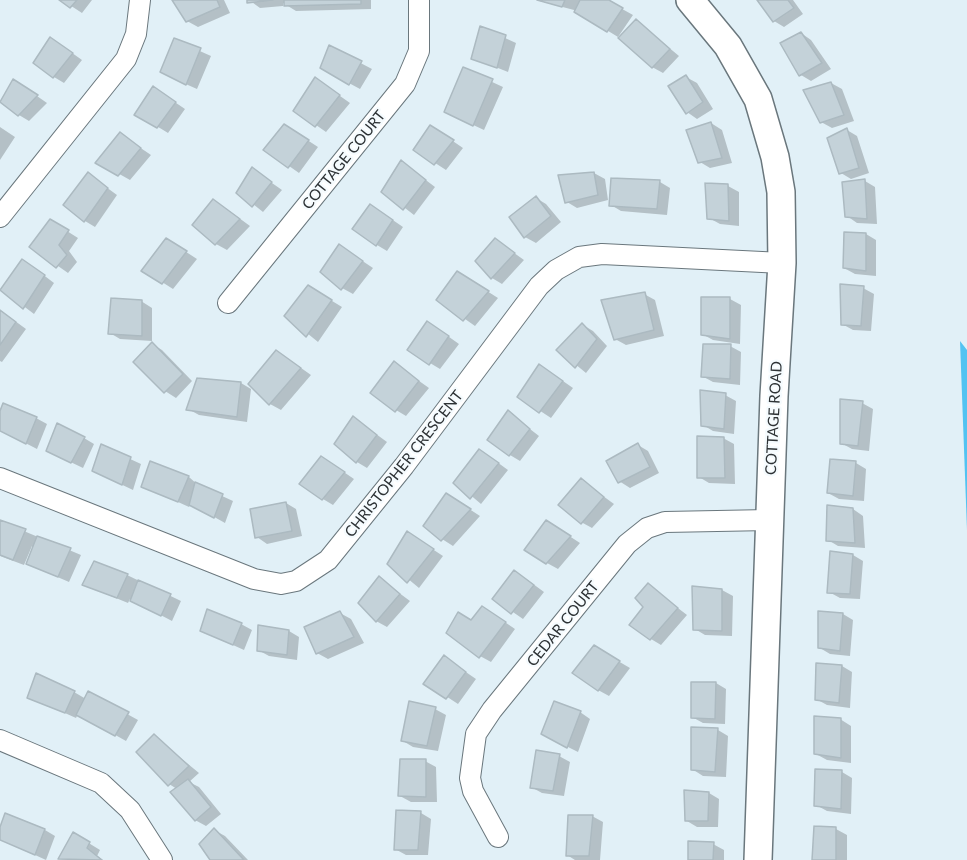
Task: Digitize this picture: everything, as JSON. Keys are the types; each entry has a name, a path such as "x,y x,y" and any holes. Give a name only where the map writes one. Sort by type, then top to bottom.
{"street":[{"path":"0,217 126,59 136,34 140,0"},
{"name":"COTTAGE COURT","path":"228,303 405,84 419,51 419,0"},
{"name":"COTTAGE ROAD","path":"690,0 733,54 763,112 779,180 782,263 769,520 758,860"},
{"name":"CHRISTOPHER CRESCENT","path":"0,478 254,579 273,583 296,581 328,560 404,466 539,286 568,262 586,256 610,254 782,263"},
{"name":"CEDAR COURT","path":"498,837 473,791 470,778 476,734 492,710 627,544 647,528 665,522 769,520"},
{"path":"0,740 89,776 107,787 130,810 162,860"}],"shaded area":[{"path":"960,341 967,350 967,530"}],"building":[{"path":"59,0 77,0 70,8"},
{"path":"172,0 217,0 220,7 186,22"},
{"path":"247,0 273,0 247,3"},
{"path":"284,0 361,0 361,4 284,6"},
{"path":"537,0 565,0 562,7"},
{"path":"580,0 609,0 623,8 607,32 574,12"},
{"path":"757,0 788,0 794,8 773,22"},
{"path":"636,19 670,49 652,68 618,38"},
{"path":"480,26 506,35 497,68 471,59"},
{"path":"801,32 822,63 799,76 780,43"},
{"path":"50,37 73,53 53,78 33,63"},
{"path":"174,38 201,48 186,85 160,72"},
{"path":"329,45 362,61 349,85 320,68"},
{"path":"463,67 493,79 473,126 444,112"},
{"path":"686,75 703,102 686,114 668,86"},
{"path":"315,77 340,95 315,127 293,111"},
{"path":"13,79 38,95 18,116 0,102"},
{"path":"831,82 844,115 820,123 803,90"},
{"path":"153,86 176,102 157,128 134,115"},
{"path":"711,122 722,158 698,163 686,130"},
{"path":"284,124 309,140 288,168 263,150"},
{"path":"430,125 454,140 434,165 413,150"},
{"path":"847,128 859,168 839,174 827,138"},
{"path":"120,132 141,148 118,176 95,163"},
{"path":"401,160 426,180 403,210 381,192"},
{"path":"252,167 272,182 252,207 236,193"},
{"path":"88,172 108,188 84,222 63,205"},
{"path":"594,172 598,195 565,203 558,175"},
{"path":"611,178 660,180 657,209 609,206"},
{"path":"865,179 867,219 845,217 842,182"},
{"path":"705,183 728,184 729,221 707,219"},
{"path":"536,196 551,216 524,238 509,217"},
{"path":"213,199 240,219 215,245 192,225"},
{"path":"370,204 393,220 376,246 352,229"},
{"path":"50,219 69,230 59,245 67,255 56,268 29,247"},
{"path":"844,232 866,233 866,271 843,268"},
{"path":"166,238 187,251 162,284 141,271"},
{"path":"495,238 515,253 491,279 475,261"},
{"path":"339,244 363,261 341,290 320,272"},
{"path":"22,259 45,275 23,309 0,290"},
{"path":"457,271 489,291 463,321 436,300"},
{"path":"840,284 864,286 861,326 841,325"},
{"path":"308,285 332,300 306,337 284,316"},
{"path":"645,292 654,330 614,340 601,300"},
{"path":"701,297 730,297 730,339 701,335"},
{"path":"111,298 142,300 142,336 108,334"},
{"path":"0,310 16,322 0,345"},
{"path":"427,321 449,336 429,365 407,350"},
{"path":"582,323 597,339 575,368 556,350"},
{"path":"152,342 183,374 164,393 133,362"},
{"path":"703,344 731,344 730,379 701,377"},
{"path":"276,350 301,368 269,405 248,384"},
{"path":"394,361 419,381 395,412 370,393"},
{"path":"539,364 563,381 539,413 517,397"},
{"path":"197,378 241,382 237,417 186,410"},
{"path":"700,390 726,393 724,429 701,426"},
{"path":"840,399 863,401 858,446 840,444"},
{"path":"3,403 37,417 26,444 0,431 0,411"},
{"path":"508,410 530,429 509,456 487,440"},
{"path":"353,416 377,435 356,463 334,444"},
{"path":"57,423 85,437 71,463 46,451"},
{"path":"697,436 724,437 725,478 697,478"},
{"path":"638,443 650,467 618,483 606,461"},
{"path":"101,444 131,457 122,485 92,471"},
{"path":"479,449 499,463 470,499 453,483"},
{"path":"321,456 345,472 322,500 299,484"},
{"path":"830,459 856,461 853,496 827,493"},
{"path":"150,461 189,476 178,502 141,487"},
{"path":"581,478 604,497 581,524 558,505"},
{"path":"195,482 223,494 214,518 189,505"},
{"path":"446,493 471,509 441,541 423,526"},
{"path":"286,502 292,531 255,538 250,509"},
{"path":"827,505 853,508 855,543 826,541"},
{"path":"0,520 26,529 13,560 0,555"},
{"path":"546,520 571,536 546,564 524,550"},
{"path":"407,531 434,549 407,583 387,564"},
{"path":"37,536 71,548 58,577 26,564"},
{"path":"830,551 853,554 850,594 827,593"},
{"path":"94,561 128,574 117,598 82,585"},
{"path":"514,570 534,585 511,614 492,599"},
{"path":"379,576 400,594 376,622 358,603"},
{"path":"138,580 171,594 161,616 130,601"},
{"path":"648,583 678,608 650,640 629,625 643,607 635,598"},
{"path":"692,586 722,589 722,631 693,630"},
{"path":"482,606 506,622 479,658 446,633 458,612 471,620"},
{"path":"207,609 242,623 233,645 200,631"},
{"path":"340,611 354,637 316,654 304,627"},
{"path":"818,611 843,613 840,651 818,648"},
{"path":"258,625 289,630 287,655 257,651"},
{"path":"594,645 620,661 598,691 572,673"},
{"path":"444,655 466,672 446,699 423,684"},
{"path":"816,663 842,665 839,703 815,700"},
{"path":"36,673 75,691 65,713 27,698"},
{"path":"691,682 716,682 715,719 691,718"},
{"path":"88,691 129,712 115,736 76,715"},
{"path":"409,701 436,707 427,746 401,741"},
{"path":"554,701 581,711 567,748 541,734"},
{"path":"814,716 841,718 841,758 814,754"},
{"path":"691,727 718,728 715,772 691,770"},
{"path":"154,734 189,766 168,786 136,752"},
{"path":"536,750 560,754 553,791 530,788"},
{"path":"400,759 426,759 426,797 398,796"},
{"path":"815,769 842,770 841,809 814,806"},
{"path":"188,779 211,807 195,821 170,792"},
{"path":"684,790 709,792 708,821 685,821"},
{"path":"396,810 421,811 418,850 394,850"},
{"path":"5,813 45,829 35,855 0,840 0,827"},
{"path":"568,815 593,815 589,856 566,856"},
{"path":"814,826 836,827 836,860 812,860"},
{"path":"214,828 244,860 210,860 199,844"},
{"path":"73,832 90,842 87,848 102,860 58,859"},
{"path":"688,841 714,842 713,860 688,860"}]}
